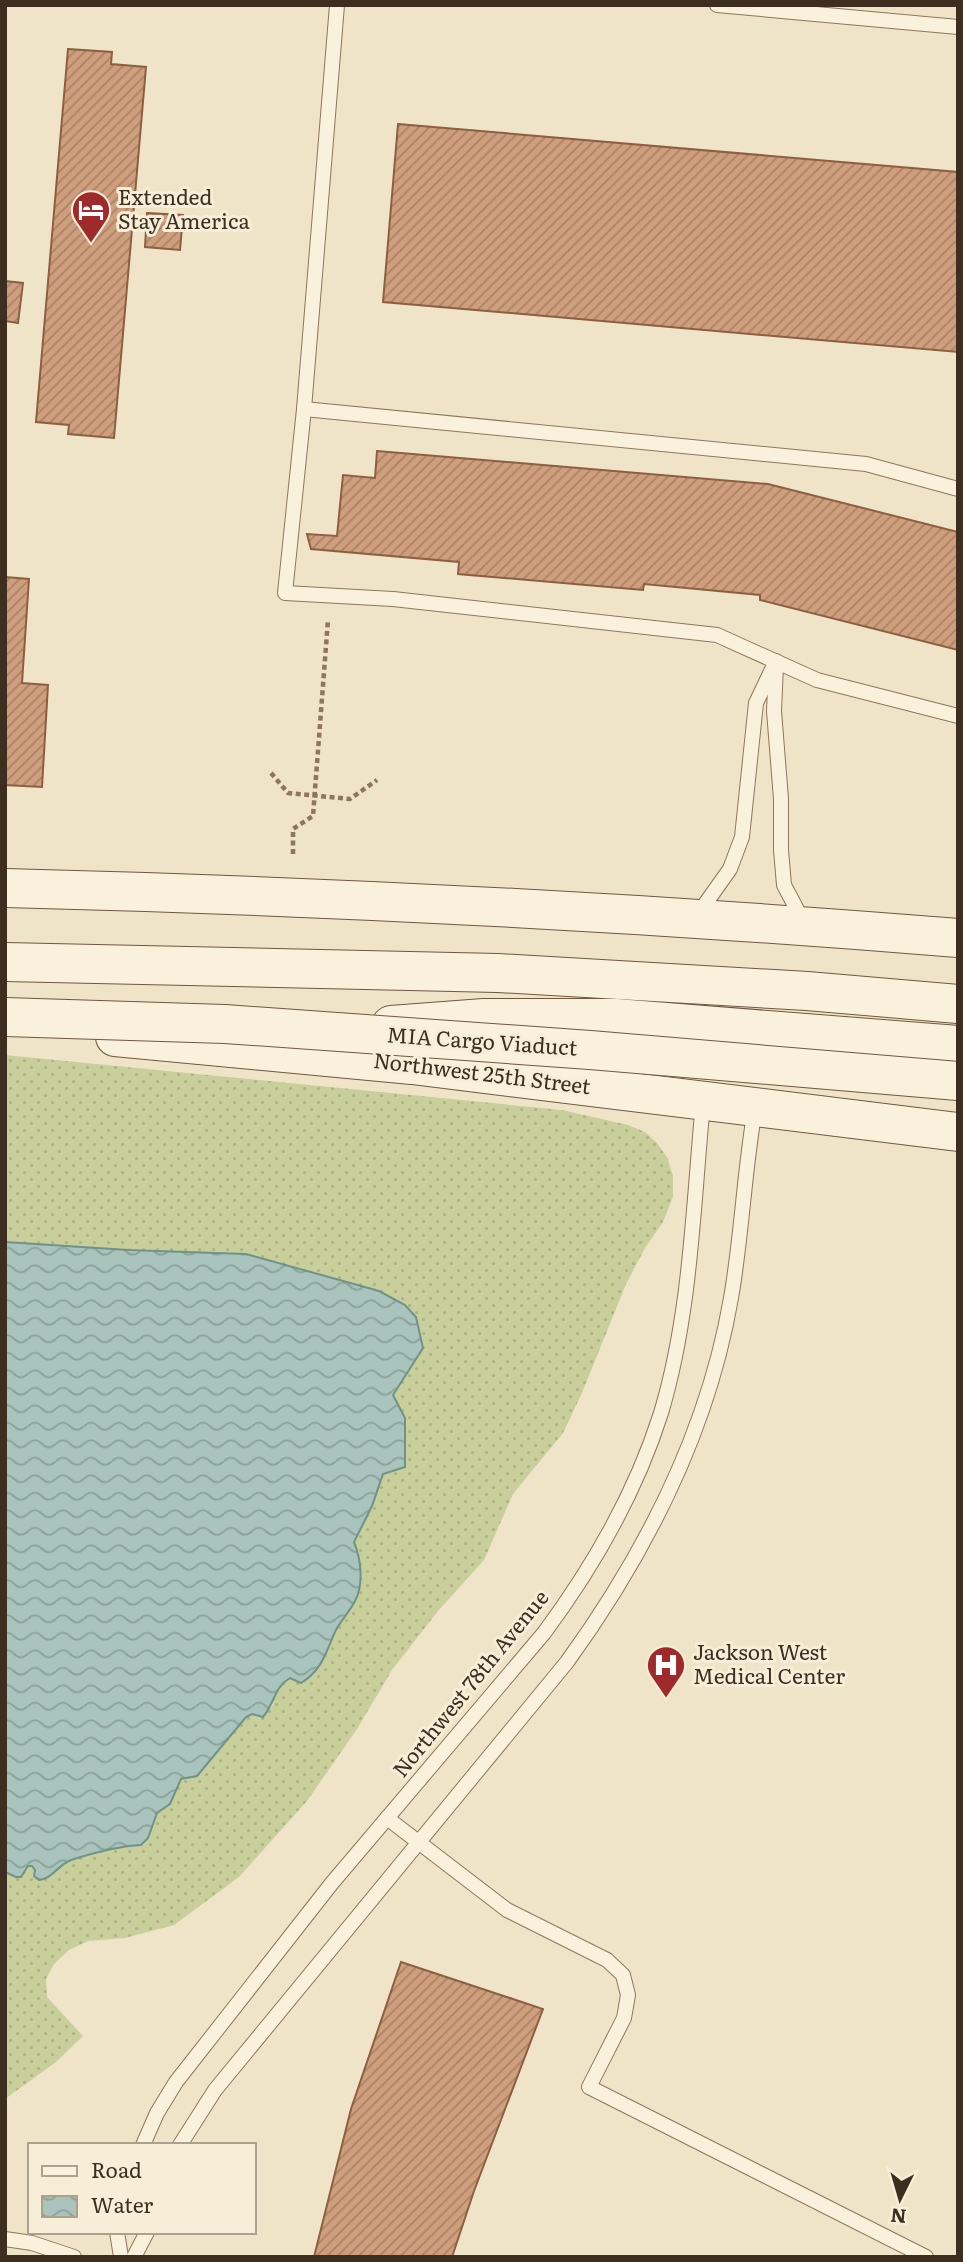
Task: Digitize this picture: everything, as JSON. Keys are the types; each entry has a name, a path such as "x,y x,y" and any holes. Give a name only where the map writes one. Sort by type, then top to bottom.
{"main road":[{"path":"5,888 265,896 695,918 958,938"},
{"path":"5,962 498,973 807,991 958,1004"},
{"name":"MIA Cargo Viaduct","path":"5,1017 238,1025 590,1050 958,1082"},
{"path":"273,1051 353,1030 422,1021 542,1017 630,1019 958,1045"},
{"name":"Northwest 25th Street","path":"5,1028 412,1065 958,1132"}],"lane":[{"path":"337,5 304,409 285,593 393,599 717,635 817,680 958,716"},
{"path":"717,5 958,26"},
{"path":"304,409 866,464 958,489"},
{"path":"695,918 730,869 742,837 756,703 776,661"},
{"path":"776,661 774,711 782,800 781,850 784,885 805,925"},
{"name":"Northwest 78th Avenue","path":"143,2143 176,2082 332,1883 509,1677 562,1609 611,1528 646,1453 663,1405 679,1333 704,1101"},
{"path":"181,2143 215,2090 586,1637 630,1568 674,1483 700,1413 727,1318 755,1107"},
{"path":"387,1818 506,1910 607,1960 622,1975 628,1995 624,2018 589,2087 926,2257"},
{"path":"117,2234 121,2257"},
{"path":"134,2257 146,2234"},
{"path":"5,2239 40,2245 74,2257"}],"path":[{"path":"293,854 293,829 313,816 330,621 322,619"},
{"path":"271,773 288,793 350,799 377,780"}],"green space":[{"path":"5,1055 562,1110 628,1125 645,1132 667,1157 673,1176 673,1197 663,1222 645,1248 626,1284 563,1433 513,1494 484,1560 438,1611 392,1670 357,1729 307,1801 239,1877 174,1925 125,1938 88,1941 69,1950 54,1964 46,1979 47,1997 83,2036 56,2062 5,2099 5,1872 16,1877 26,1872 28,1866 33,1866 34,1876 39,1880 48,1877 71,1860 106,1850 141,1845 148,1838 157,1813 170,1804 181,1779 246,1717 272,1707 277,1689 286,1681 326,1655 359,1554 354,1542 372,1506 383,1474 405,1467 406,1447 403,1422 393,1395 403,1377 405,1305 379,1291 246,1254 5,1242"}],"water":[{"path":"5,1242 246,1254 379,1291 405,1305 416,1317 423,1348 393,1395 405,1418 405,1467 383,1474 372,1506 354,1542 360,1572 358,1594 318,1667 301,1683 290,1678 285,1682 263,1717 252,1714 246,1717 197,1776 181,1779 170,1804 157,1813 148,1838 141,1845 106,1850 71,1860 48,1877 39,1880 34,1876 35,1870 32,1866 28,1866 21,1877 5,1872"}],"building":[{"name":"Extended Stay America","path":"68,49 112,52 111,64 146,67 114,438 68,434 69,425 36,422"},
{"path":"398,124 958,172 958,352 383,302"},
{"path":"147,213 183,215 180,250 145,247"},
{"path":"5,281 23,283 18,323 5,321"},
{"path":"377,451 768,484 958,532 958,650 760,600 760,595 644,584 643,590 458,574 459,562 311,549 307,534 337,536 343,475 375,478"},
{"path":"5,577 29,579 22,683 48,685 42,787 5,785"},
{"path":"401,1962 543,2009 452,2257 314,2257 351,2109"}],"place":[{"name":"Extended Stay America","path":"91,244"},
{"name":"Jackson West Medical Center","path":"666,1699"}]}
